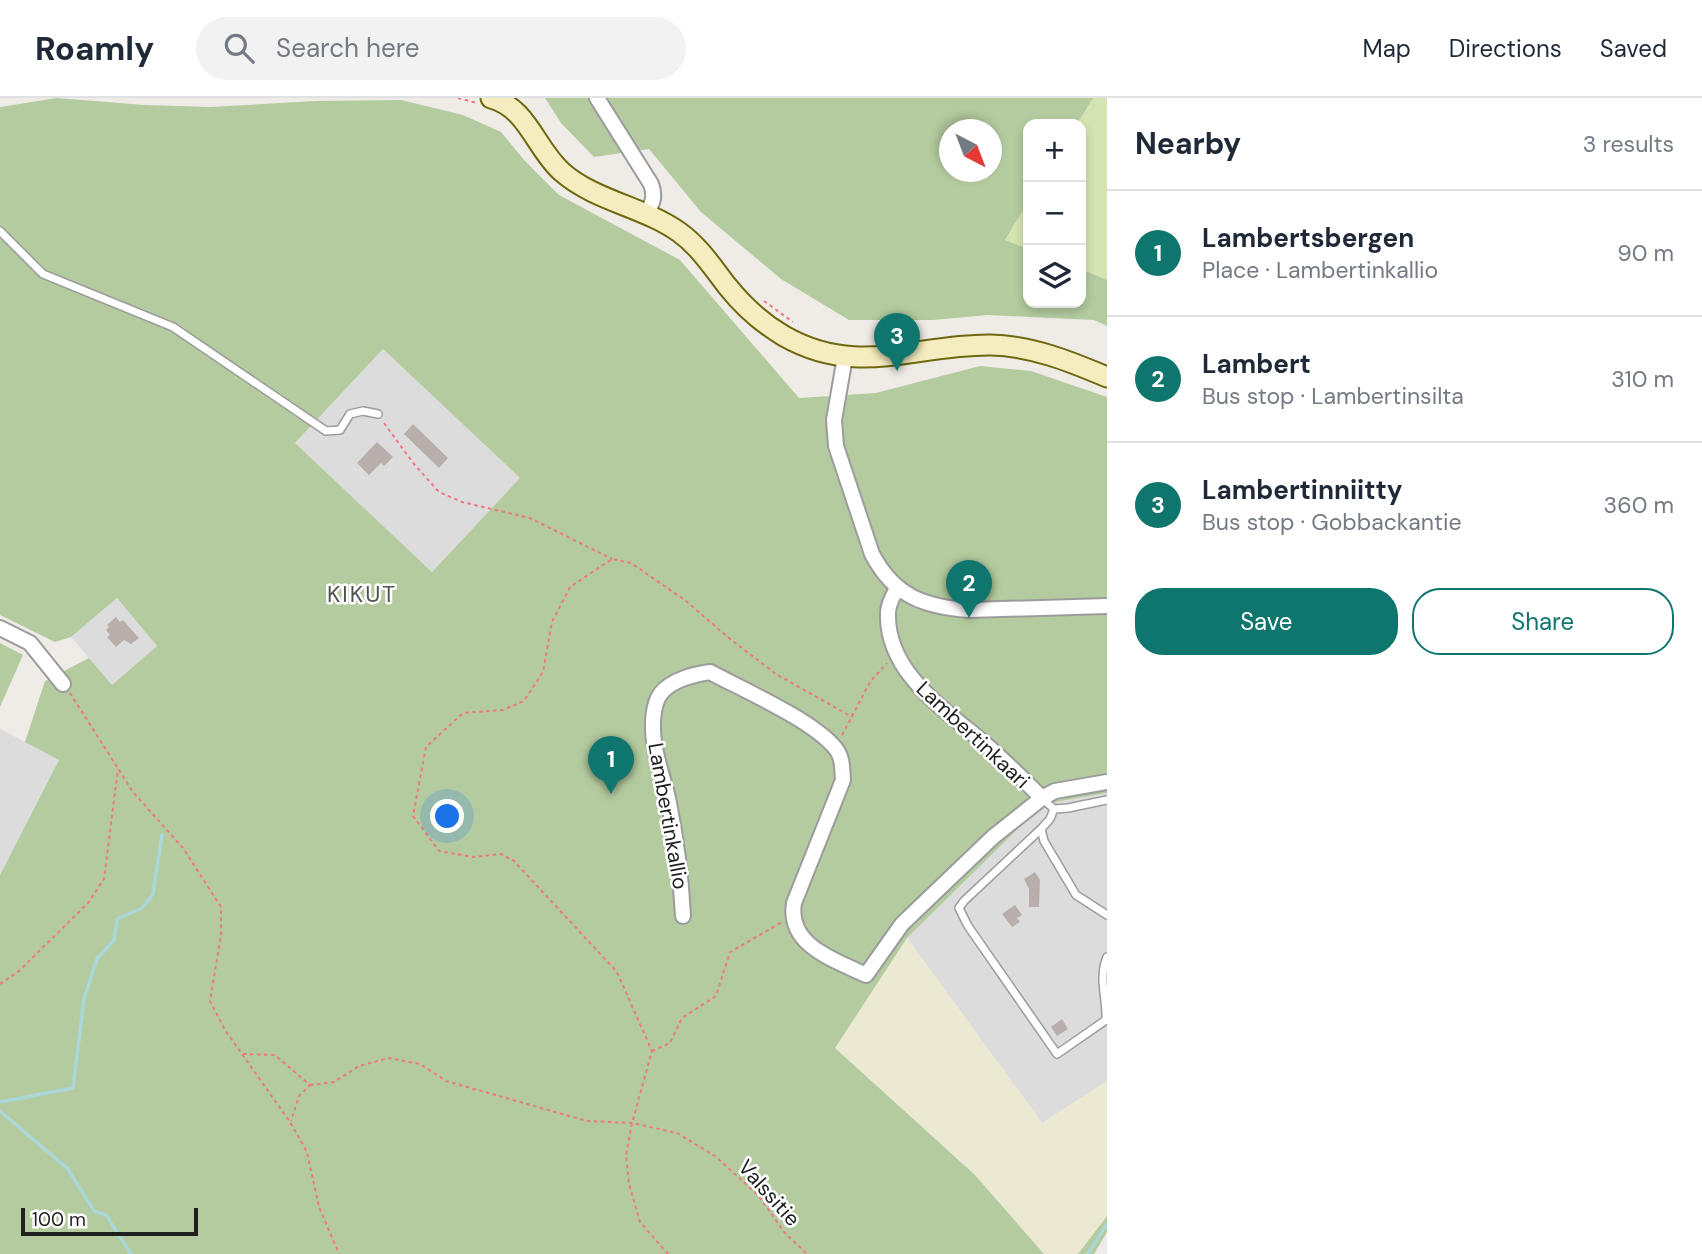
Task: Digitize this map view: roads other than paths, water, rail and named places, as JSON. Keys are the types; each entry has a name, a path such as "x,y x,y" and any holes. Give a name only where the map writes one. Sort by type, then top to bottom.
{"street":[{"path":"597,98 652,184 654,200 646,215"},
{"path":"488,102 508,104 523,118 542,151 562,173 583,187 680,233 697,247 740,302 762,321 798,343 845,357 887,357 968,346 1003,346 1049,354 1107,377"},
{"path":"845,357 834,420 836,446 872,554 880,569 897,588 930,605 947,608 996,610 1107,606"},
{"name":"Lambertinkaari","path":"866,975 902,924 924,901 993,836 1047,801 920,688 906,671 897,653 887,614 897,588"},
{"path":"0,628 30,643 63,684"},
{"name":"Lambertinkallio","path":"683,916 675,831 654,741 654,710 661,693 676,682 694,674 710,672 807,725 835,748 842,761 843,780 794,903 792,916 798,933 808,945 866,975"},
{"path":"1047,801 1055,791 1107,782"}],"lane":[{"path":"0,231 43,274 173,327 326,431 340,430 350,414 363,411 377,414"},
{"path":"1107,800 1068,808 1047,801 1050,819 959,908 968,926 1057,1054 1107,1020 1107,1004 1101,983 1107,957"},
{"path":"1041,829 1044,841 1060,872 1076,895 1107,915"}],"waterway":[{"path":"0,1102 73,1088 84,999 97,959 114,940 117,919 142,908 153,894 162,835"},
{"path":"0,1111 68,1169 94,1211 106,1215 131,1254"},
{"path":"1088,1254 1107,1224"}],"place":[{"name":"Lambertinniitty","path":"897,371"},
{"name":"Lambert","path":"969,618"},
{"name":"Lambertsbergen","path":"611,794"}],"district":[{"name":"KIKUT","path":"362,594"}]}
